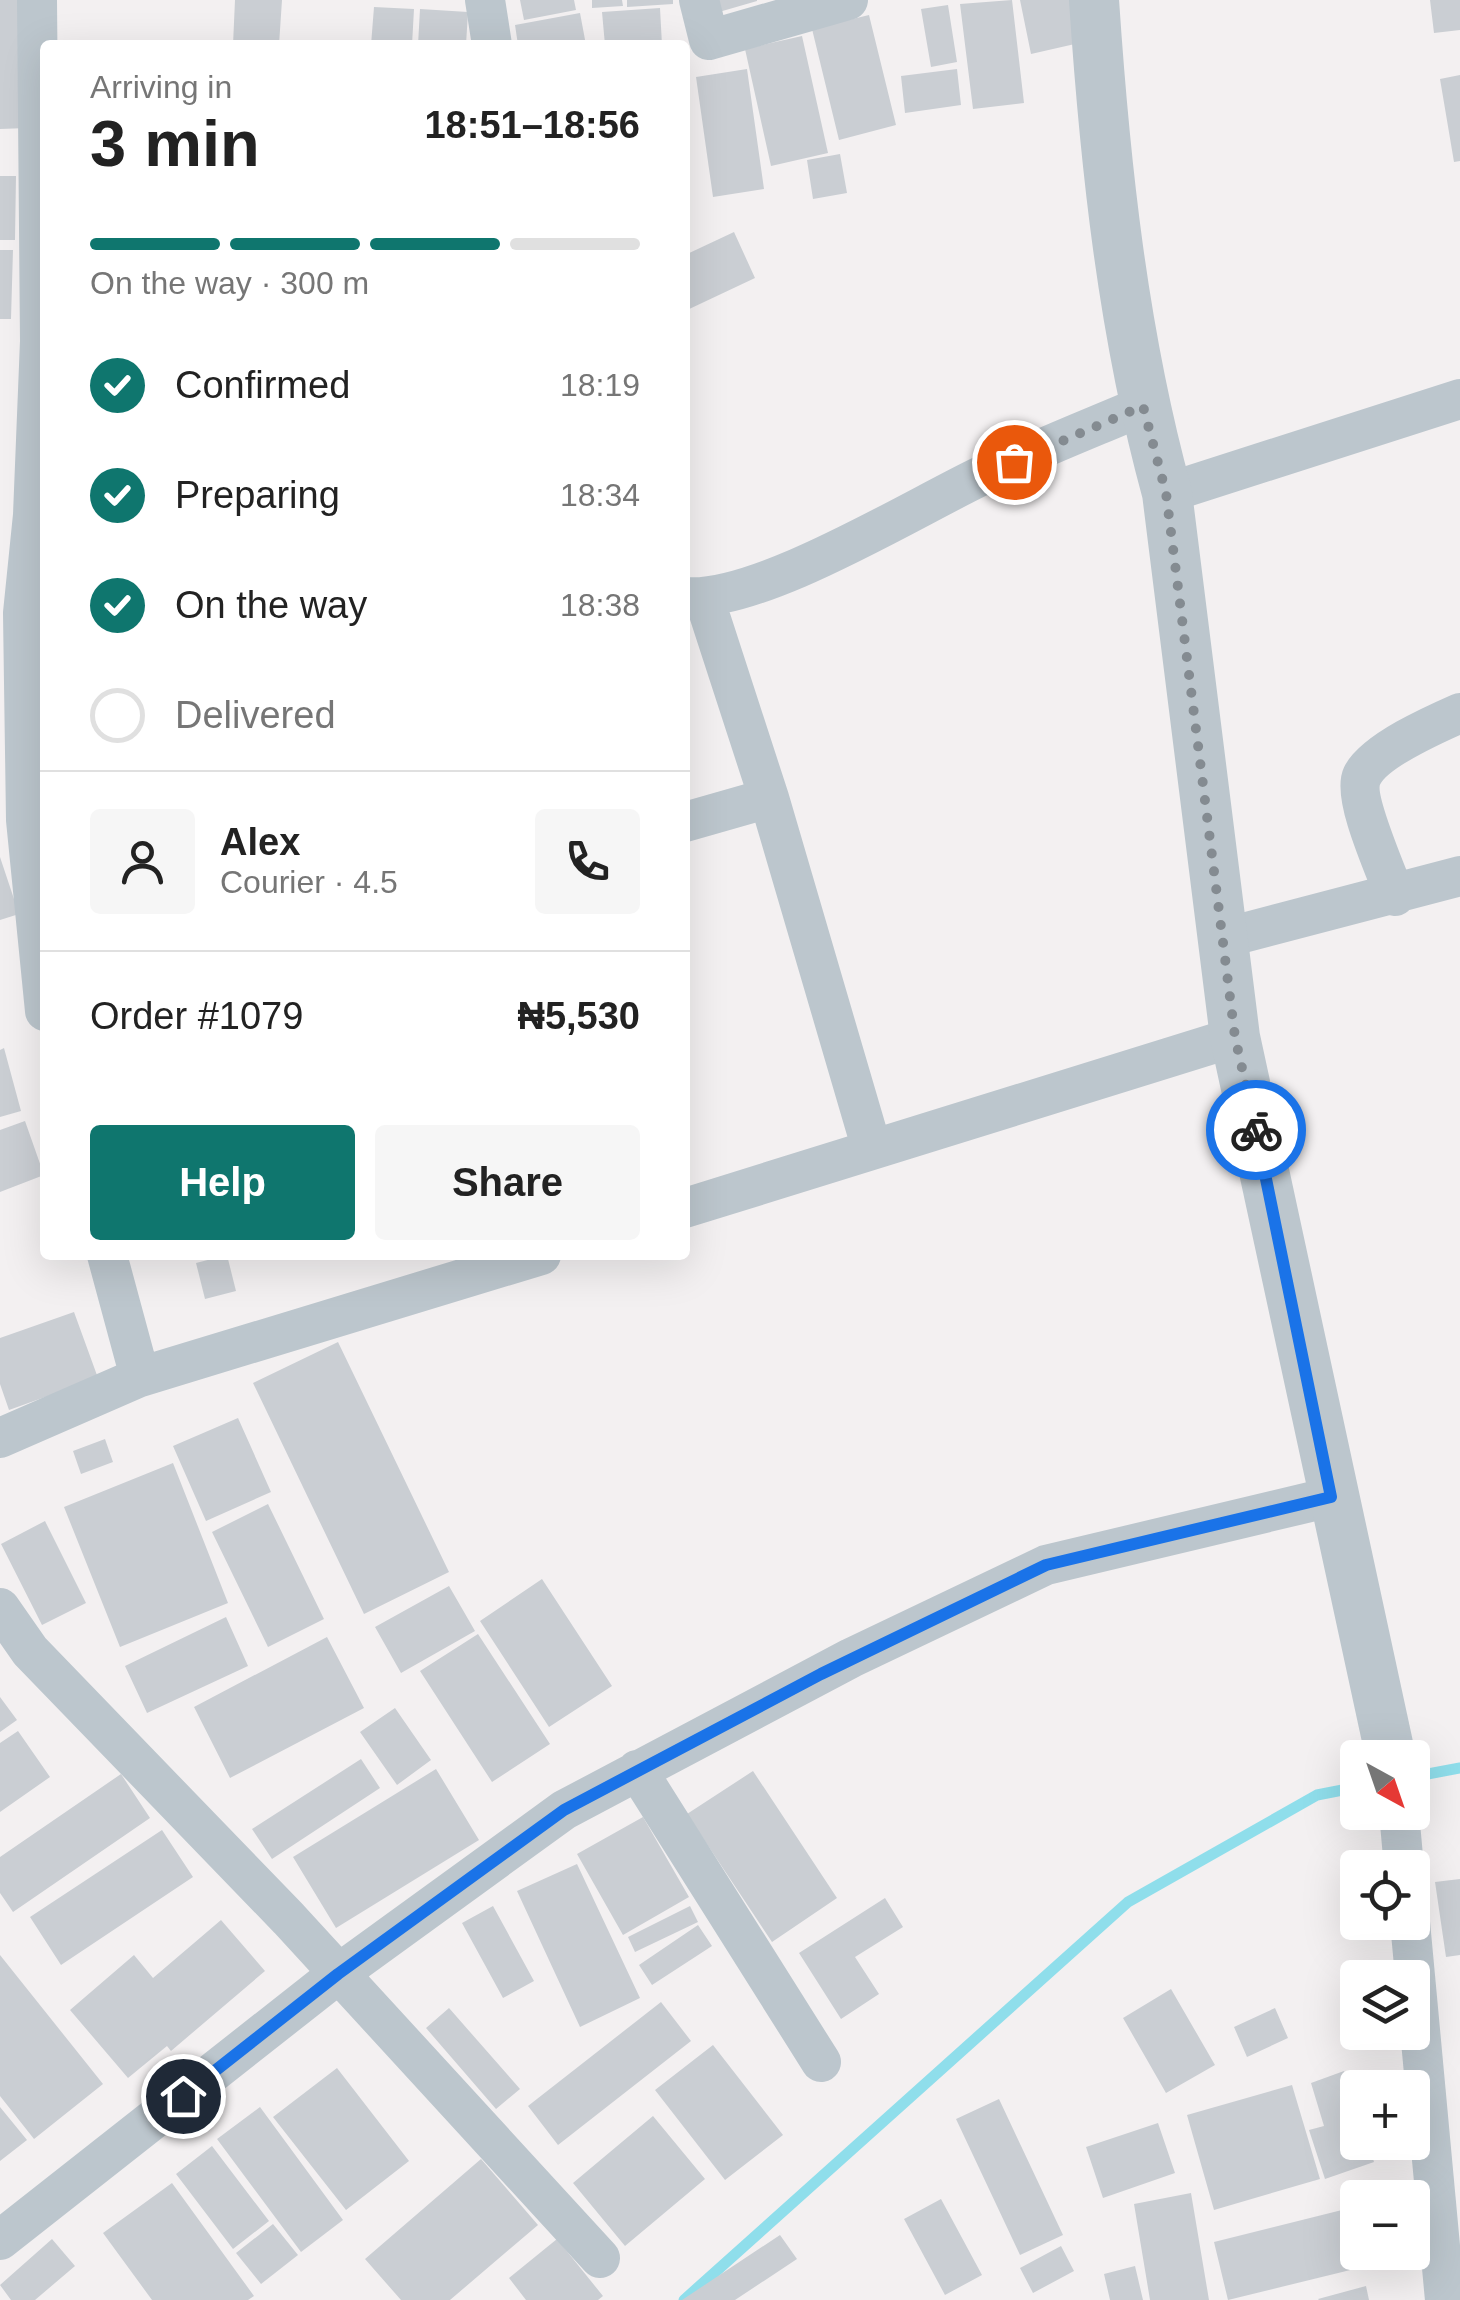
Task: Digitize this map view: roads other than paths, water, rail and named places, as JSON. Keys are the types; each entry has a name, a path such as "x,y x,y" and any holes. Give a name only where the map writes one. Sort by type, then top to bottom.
{"street":[{"path":"36,0 40,342 17,514 34,613 26,820 40,961"},
{"path":"485,0 491,40"},
{"path":"699,0 709,40 848,0"},
{"path":"1094,0 1102,127 1143,406 1166,493 1235,1037 1331,1497 1388,1740"},
{"path":"1166,493 1460,399"},
{"path":"871,1146 769,798 695,598 810,563 982,475 1143,406"},
{"path":"1395,896 1360,794 1362,776 1384,754 1460,714"},
{"path":"690,821 769,798"},
{"path":"1224,938 1460,876"},
{"path":"690,1206 871,1146 1235,1037"},
{"path":"108,1260 140,1377"},
{"path":"0,1437 140,1377 525,1260"},
{"path":"0,2240 338,1974 564,1810 852,1658 1046,1565 1331,1497"},
{"path":"0,1608 30,1651 338,1974 600,2258"},
{"path":"637,1770 821,2062"},
{"path":"1412,1940 1445,2300"}],"waterway":[{"path":"1430,1774 1460,1768"},
{"path":"684,2300 1128,1902 1317,1795 1340,1791"}]}
